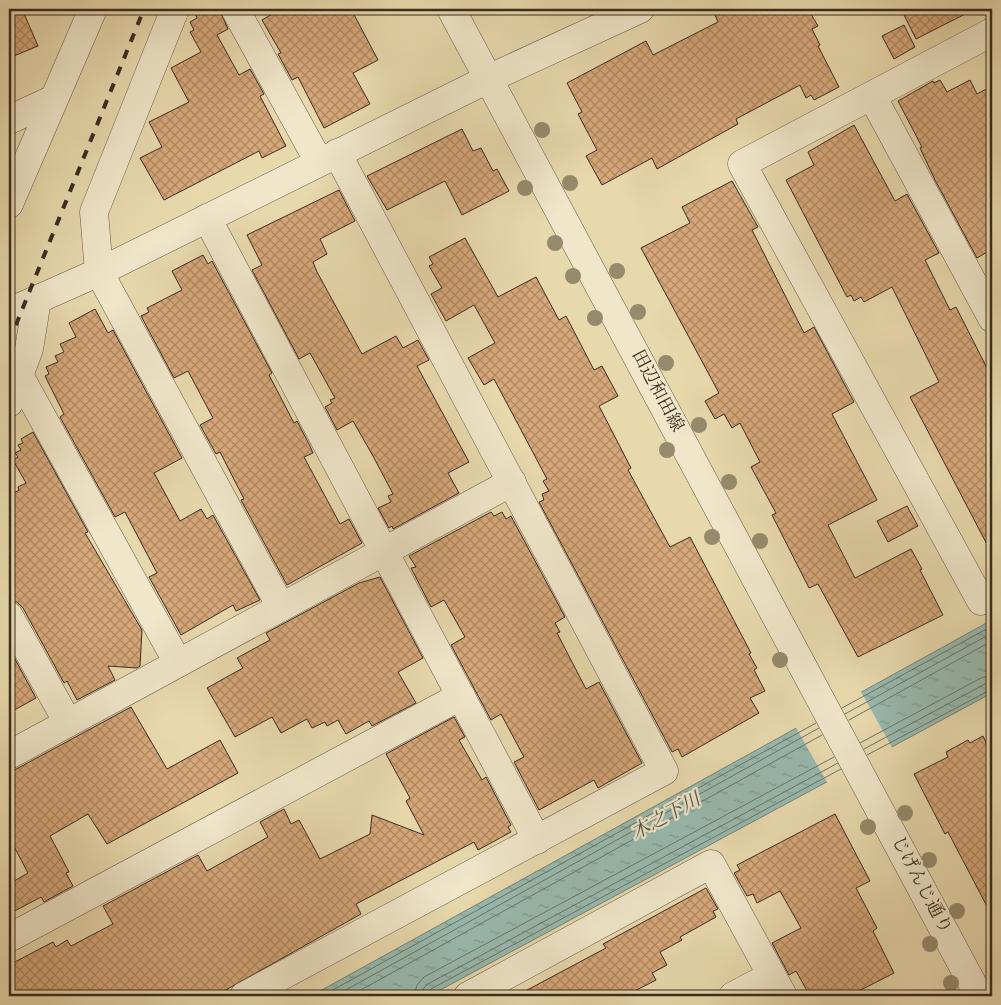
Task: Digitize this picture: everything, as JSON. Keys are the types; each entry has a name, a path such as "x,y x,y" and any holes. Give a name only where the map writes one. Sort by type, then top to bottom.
{"street":[{"path":"9,204 93,9"},
{"path":"175,9 94,212 99,272 281,607"},
{"path":"235,9 328,157 512,482 664,771 244,996"},
{"name":"田辺和田線","path":"451,9 862,774"},
{"path":"9,312 99,272 488,79 640,9"},
{"path":"992,32 742,164 981,601 992,595"},
{"path":"872,96 992,318"},
{"path":"9,120 54,99"},
{"path":"207,218 537,840"},
{"path":"9,403 29,349 37,300"},
{"path":"20,377 178,663"},
{"path":"9,755 512,482"},
{"path":"9,616 68,723"},
{"path":"9,938 461,696"},
{"name":"じげんじ通り","path":"862,774 980,996"},
{"path":"468,996 711,864 777,986 733,996"}],"water":[{"name":"木之下川","path":"992,620 992,693 429,996 311,996"}],"pier":[{"path":"860,690 893,749 828,784 795,726"}],"building":[{"path":"9,9 22,9 38,46 9,58"},
{"path":"193,9 219,9 228,29 217,35 239,75 250,69 264,94 260,96 286,146 262,158 259,151 164,200 140,158 162,147 149,122 189,102 171,68 201,52 190,32 194,30 190,22 197,18"},
{"path":"281,9 351,9 378,60 353,73 370,104 324,128 298,77 292,80 278,54 281,53 262,20"},
{"path":"727,9 808,9 818,26 812,29 820,45 818,46 839,87 814,100 811,95 806,98 800,85 736,119 738,124 657,169 652,158 602,185 586,156 597,150 578,114 582,112 567,83 646,41 653,55 718,22 715,15"},
{"path":"901,9 975,9 916,39"},
{"path":"904,25 915,47 894,59 882,36"},
{"path":"940,80 947,92 970,80 977,94 992,86 992,249 977,258 935,180 920,148 922,147 898,101 933,81 934,83"},
{"path":"854,125 895,201 907,194 939,253 925,260 950,310 956,307 992,378 992,554 910,397 939,382 892,287 864,302 861,297 854,301 851,295 847,297 786,180 814,165 808,152"},
{"path":"462,129 473,151 481,148 493,171 497,169 509,191 462,215 445,181 387,210 367,176"},
{"path":"732,181 758,227 752,230 804,333 814,327 854,402 832,414 877,500 828,525 855,578 911,549 943,615 858,657 818,584 809,588 772,515 776,513 751,467 760,462 740,423 732,428 724,414 715,419 705,401 719,393 641,248 690,223 682,207"},
{"path":"339,190 355,221 320,239 327,254 313,262 317,272 362,354 396,336 403,348 418,340 429,360 417,366 469,462 448,473 459,493 393,529 392,526 389,528 378,508 391,502 388,496 393,494 373,456 353,421 337,430 325,407 332,403 330,400 335,398 310,353 299,359 252,270 262,265 247,235"},
{"path":"465,238 498,297 536,277 559,320 566,316 594,370 602,366 618,396 599,406 631,468 628,470 670,547 690,537 751,653 749,654 757,668 754,670 765,691 750,698 759,713 682,757 678,749 672,752 539,502 544,500 542,494 549,491 543,481 547,479 494,379 484,385 468,358 495,343 474,305 446,321 431,294 442,288 429,266 433,264 429,257"},
{"path":"203,255 208,264 212,261 272,373 269,375 294,423 297,421 309,444 313,453 304,457 340,524 349,519 362,543 287,585 241,500 244,499 220,452 216,454 200,425 213,418 188,371 174,378 141,316 149,312 147,308 182,290 172,271"},
{"path":"95,309 108,333 113,330 182,458 154,473 180,521 201,509 207,519 213,515 260,600 236,611 233,605 181,635 149,577 157,573 125,512 115,517 60,417 64,414 45,376 49,374 46,367 58,362 55,356 64,352 60,344 76,337 69,323"},
{"path":"33,432 88,532 85,533 142,630 140,666 137,668 108,666 115,680 77,700 67,681 64,683 23,608 17,602 9,600 9,496 19,490 18,487 26,483 13,460 18,457 15,453 21,450 18,445 23,443 21,439"},
{"path":"907,506 918,526 888,542 877,521"},
{"path":"491,512 494,516 502,512 506,519 511,516 565,617 555,623 560,632 557,633 586,689 599,682 642,763 598,788 594,780 539,810 514,762 524,757 501,714 491,720 451,645 465,637 444,600 431,607 411,568 416,567 409,556"},
{"path":"380,577 423,658 398,672 416,703 372,726 369,721 346,734 338,720 327,726 325,722 312,728 307,719 281,733 272,717 235,737 207,688 243,668 237,658 270,640 266,633 359,583"},
{"path":"9,648 36,698 9,713"},
{"path":"131,707 167,769 220,740 238,773 107,844 88,814 50,836 69,872 66,873 73,886 44,902 41,897 9,914 9,884 28,873 9,837 9,773"},
{"path":"454,717 465,737 459,740 482,780 486,777 511,825 508,827 511,832 478,850 474,842 356,904 361,914 215,996 9,996 9,965 53,942 56,947 67,940 71,946 113,924 103,906 198,855 207,871 268,837 260,822 284,809 291,824 299,820 320,859 370,834 372,815 424,835 406,801 410,798 386,754"},
{"path":"983,736 992,756 992,916 948,832 945,834 914,774 948,757 946,752 968,740 970,743"},
{"path":"835,814 870,881 856,888 877,928 873,931 894,973 849,996 810,996 796,971 789,975 772,943 801,928 780,891 757,903 753,894 747,896 734,873 740,870 737,865"},
{"path":"706,888 718,909 713,911 716,917 680,937 682,940 660,952 667,965 652,973 656,980 625,996 516,996 606,948 603,944"}],"railway":[{"path":"9,342 144,9"}]}
